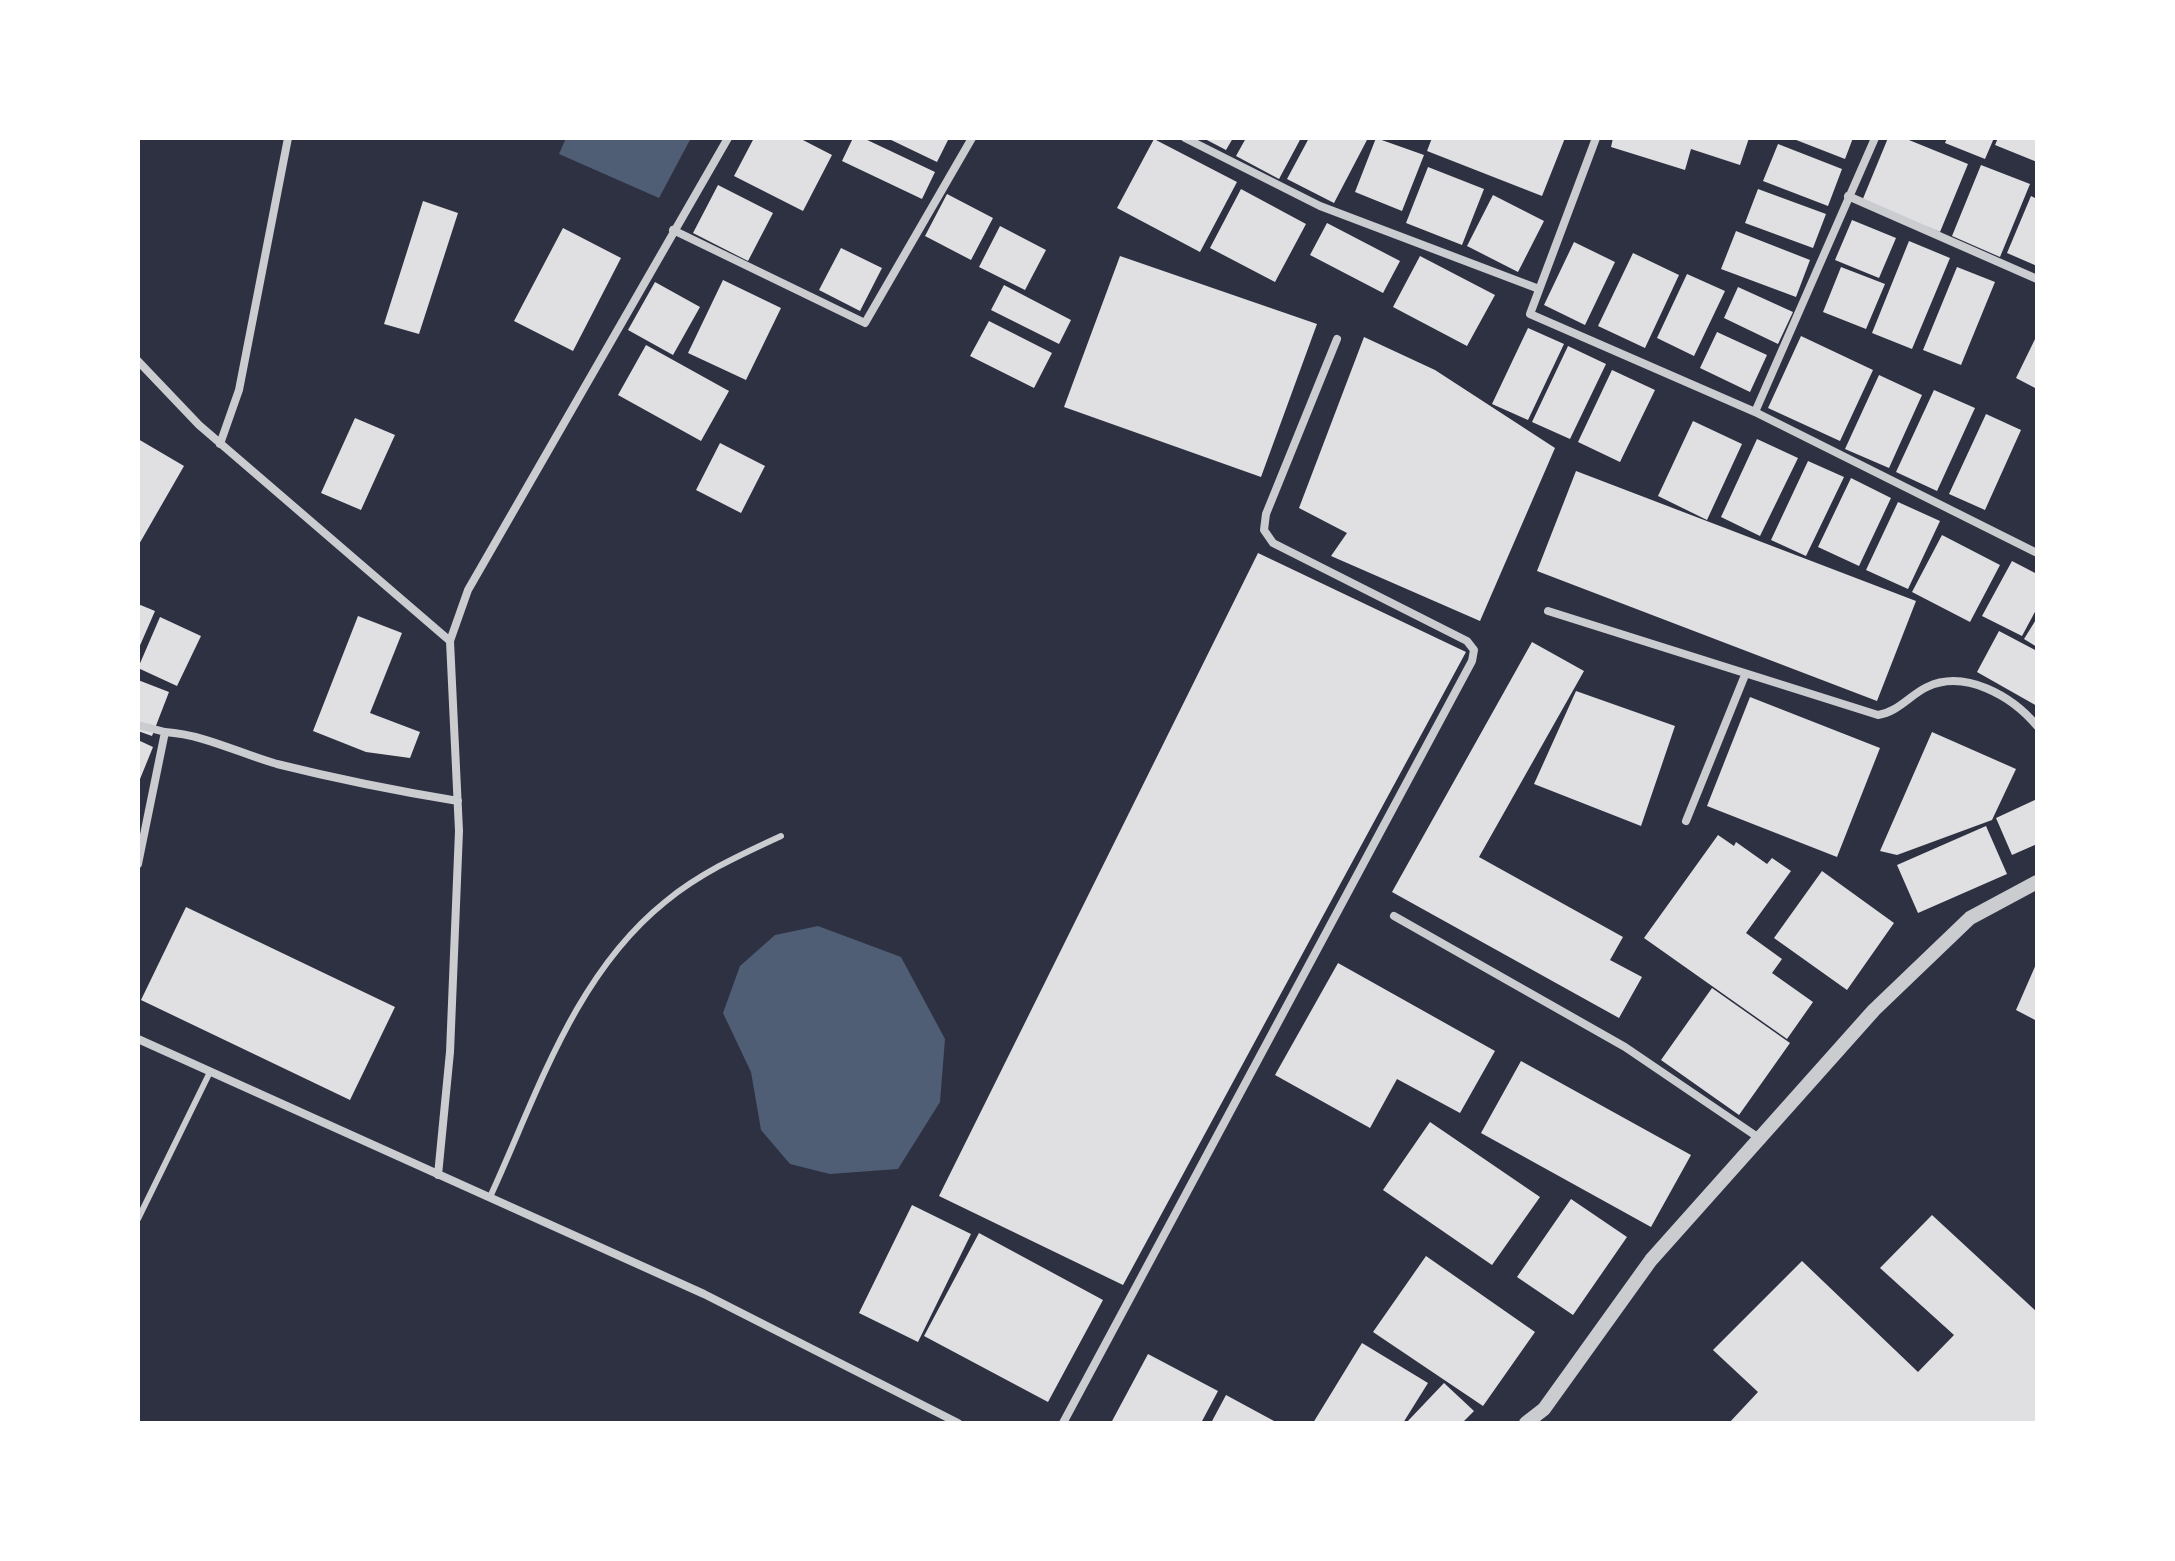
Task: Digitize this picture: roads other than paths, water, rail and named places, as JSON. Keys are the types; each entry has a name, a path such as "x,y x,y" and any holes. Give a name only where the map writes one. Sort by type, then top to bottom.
{"street":[{"path":"220,444 239,390 288,138"},
{"path":"438,1175 450,1052 458,801 450,641 468,590 728,138"},
{"path":"673,230 865,323 972,138"},
{"path":"1185,138 1320,206 1539,289"},
{"path":"1596,138 1530,314 1755,412 2037,553"},
{"path":"1755,412 1818,275 1848,196 1875,138"},
{"path":"1848,196 2037,279"},
{"path":"1063,1423 1472,661 1474,650 1467,641 1273,543 1264,530 1266,514 1337,339"},
{"path":"138,361 220,444 450,641"},
{"path":"1548,611 1878,715 1894,710 1926,687 1950,680 1972,681 2028,716 2037,726"},
{"path":"1686,821 1745,675"},
{"path":"138,725 209,739 272,762 362,785 458,801"},
{"path":"138,864 165,732"},
{"path":"1526,1423 1544,1409 1651,1260 1762,1140 1874,1010 1970,918 2037,882"},
{"path":"1394,916 1625,1047 1762,1140"},
{"path":"138,1039 704,1294 958,1423"}],"lane":[{"path":"490,1197 545,1069 616,951 664,902 702,876 781,836"},
{"path":"138,1219 210,1072"}],"water":[{"path":"566,138 691,138 659,198 559,154"},
{"path":"818,926 901,957 945,1039 940,1102 898,1169 830,1174 790,1164 761,1130 751,1072 723,1013 740,966 775,935"}]}
